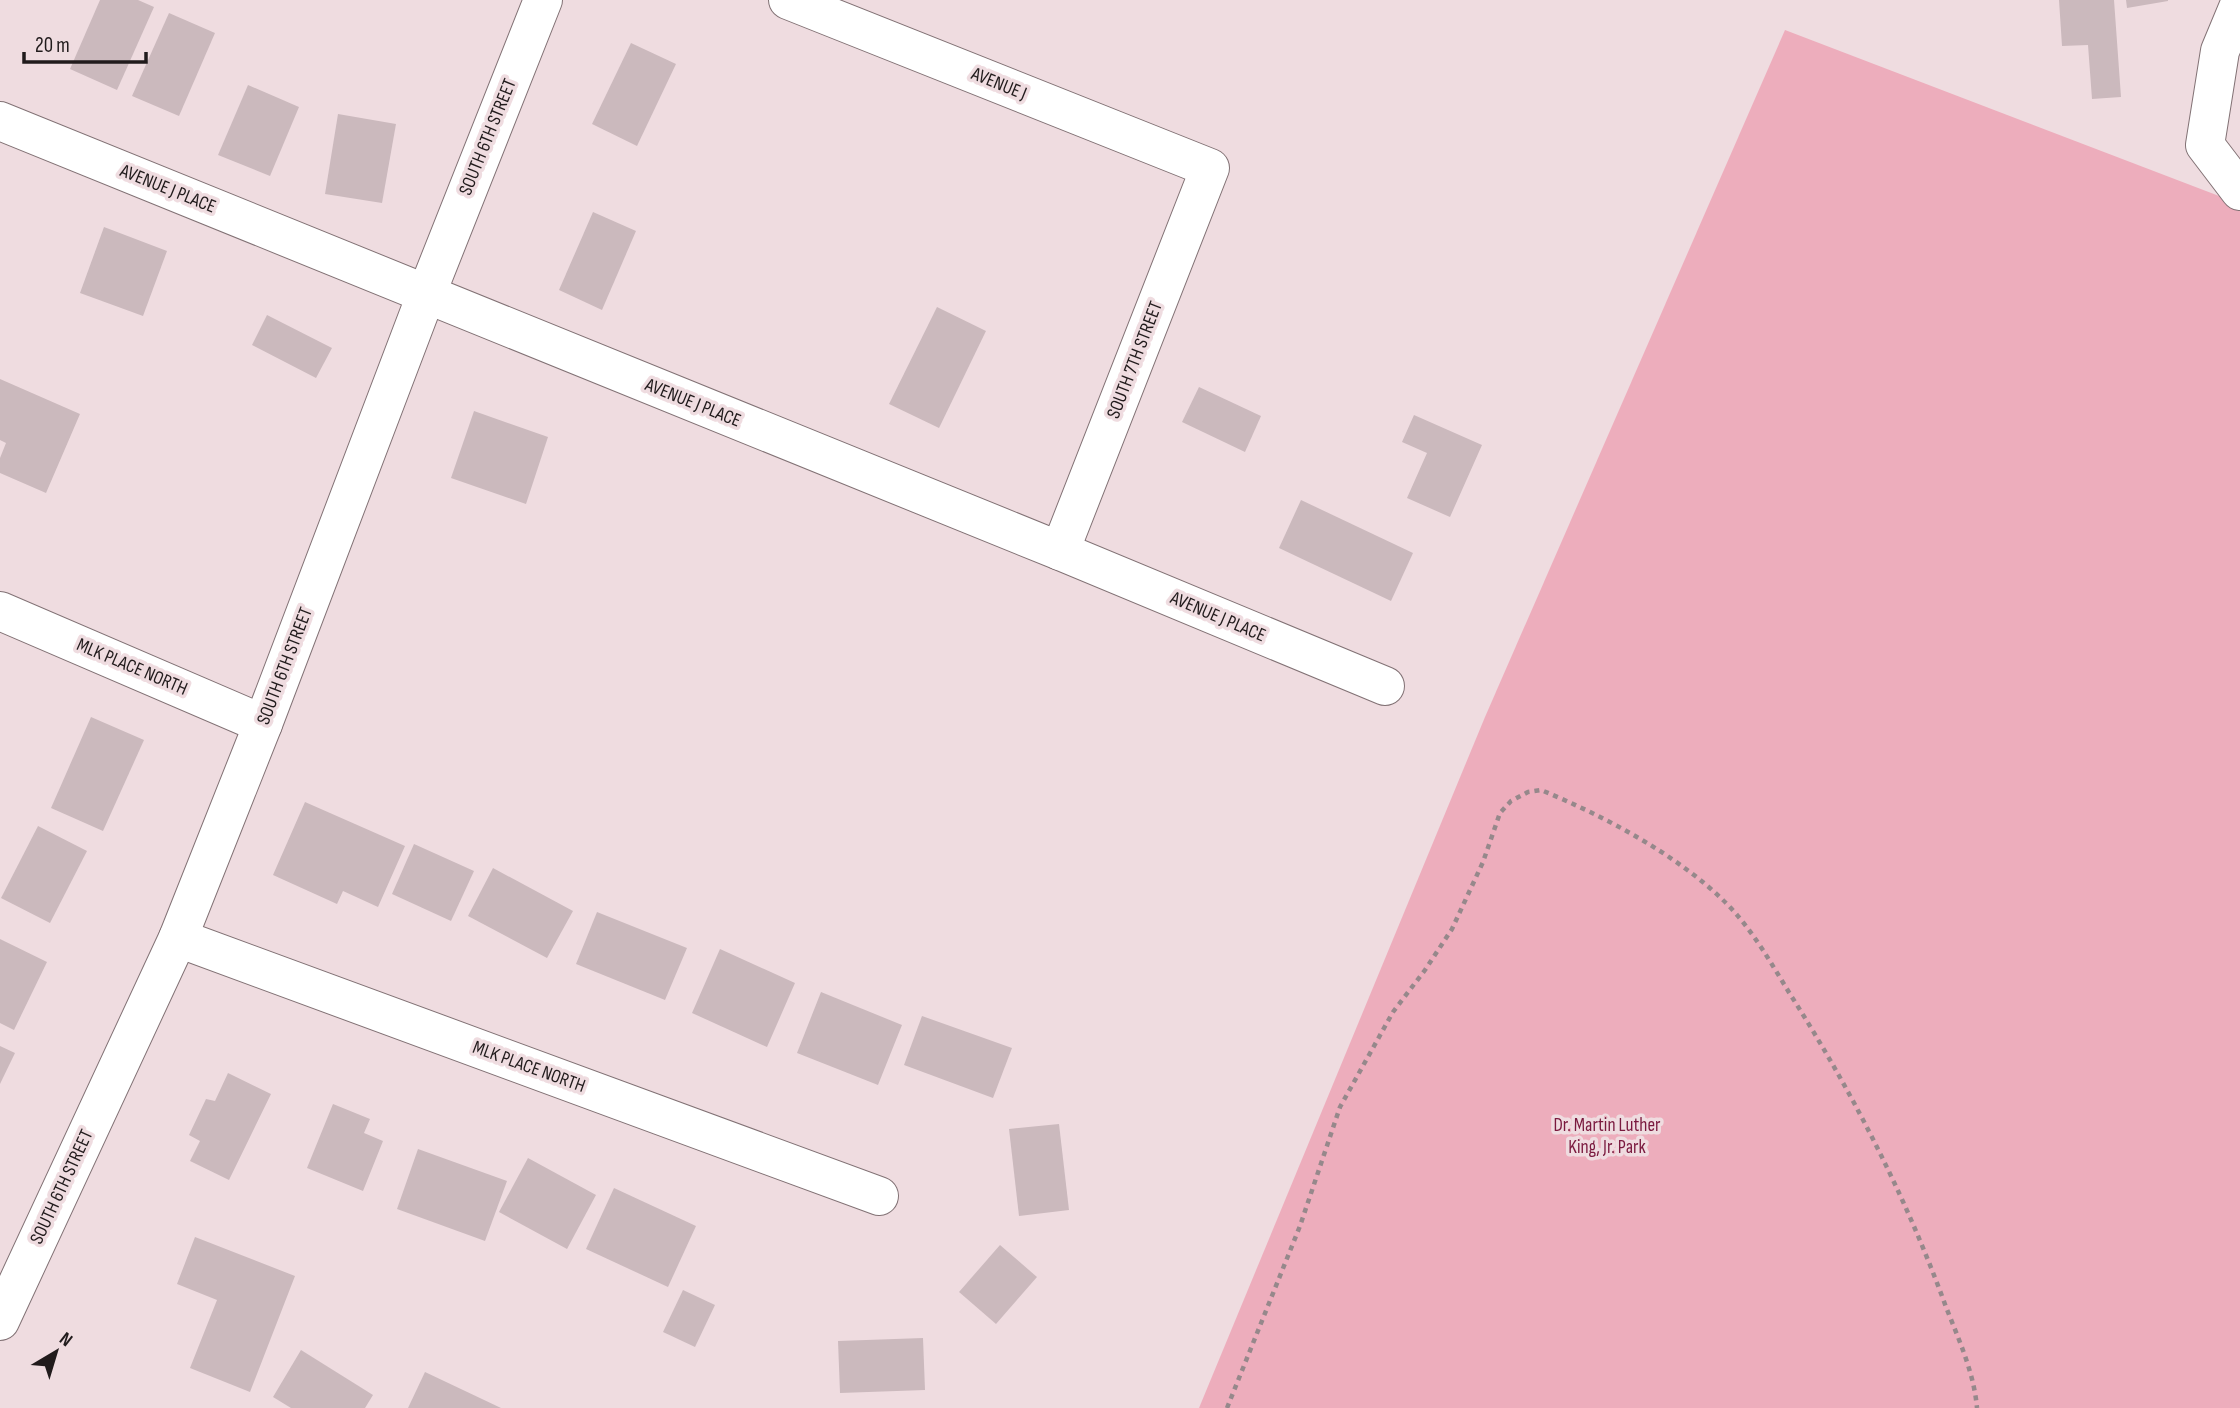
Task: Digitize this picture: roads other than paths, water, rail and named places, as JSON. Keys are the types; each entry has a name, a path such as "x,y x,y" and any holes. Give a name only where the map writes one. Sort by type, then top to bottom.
{"street":[{"name":"SOUTH 6TH STREET","path":"0,1321 178,938 543,0"},
{"name":"AVENUE J","path":"788,0 1210,168"},
{"path":"2240,3 2220,51 2205,145 2240,191"},
{"name":"AVENUE J PLACE","path":"0,121 1060,551 1385,686"},
{"name":"SOUTH 7TH STREET","path":"1060,551 1210,168"},
{"name":"MLK PLACE NORTH","path":"0,611 263,724"},
{"name":"MLK PLACE NORTH","path":"178,938 879,1196"}],"park label":[{"name":"Dr. Martin Luther King, Jr. Park","path":"1607,1136"}]}
